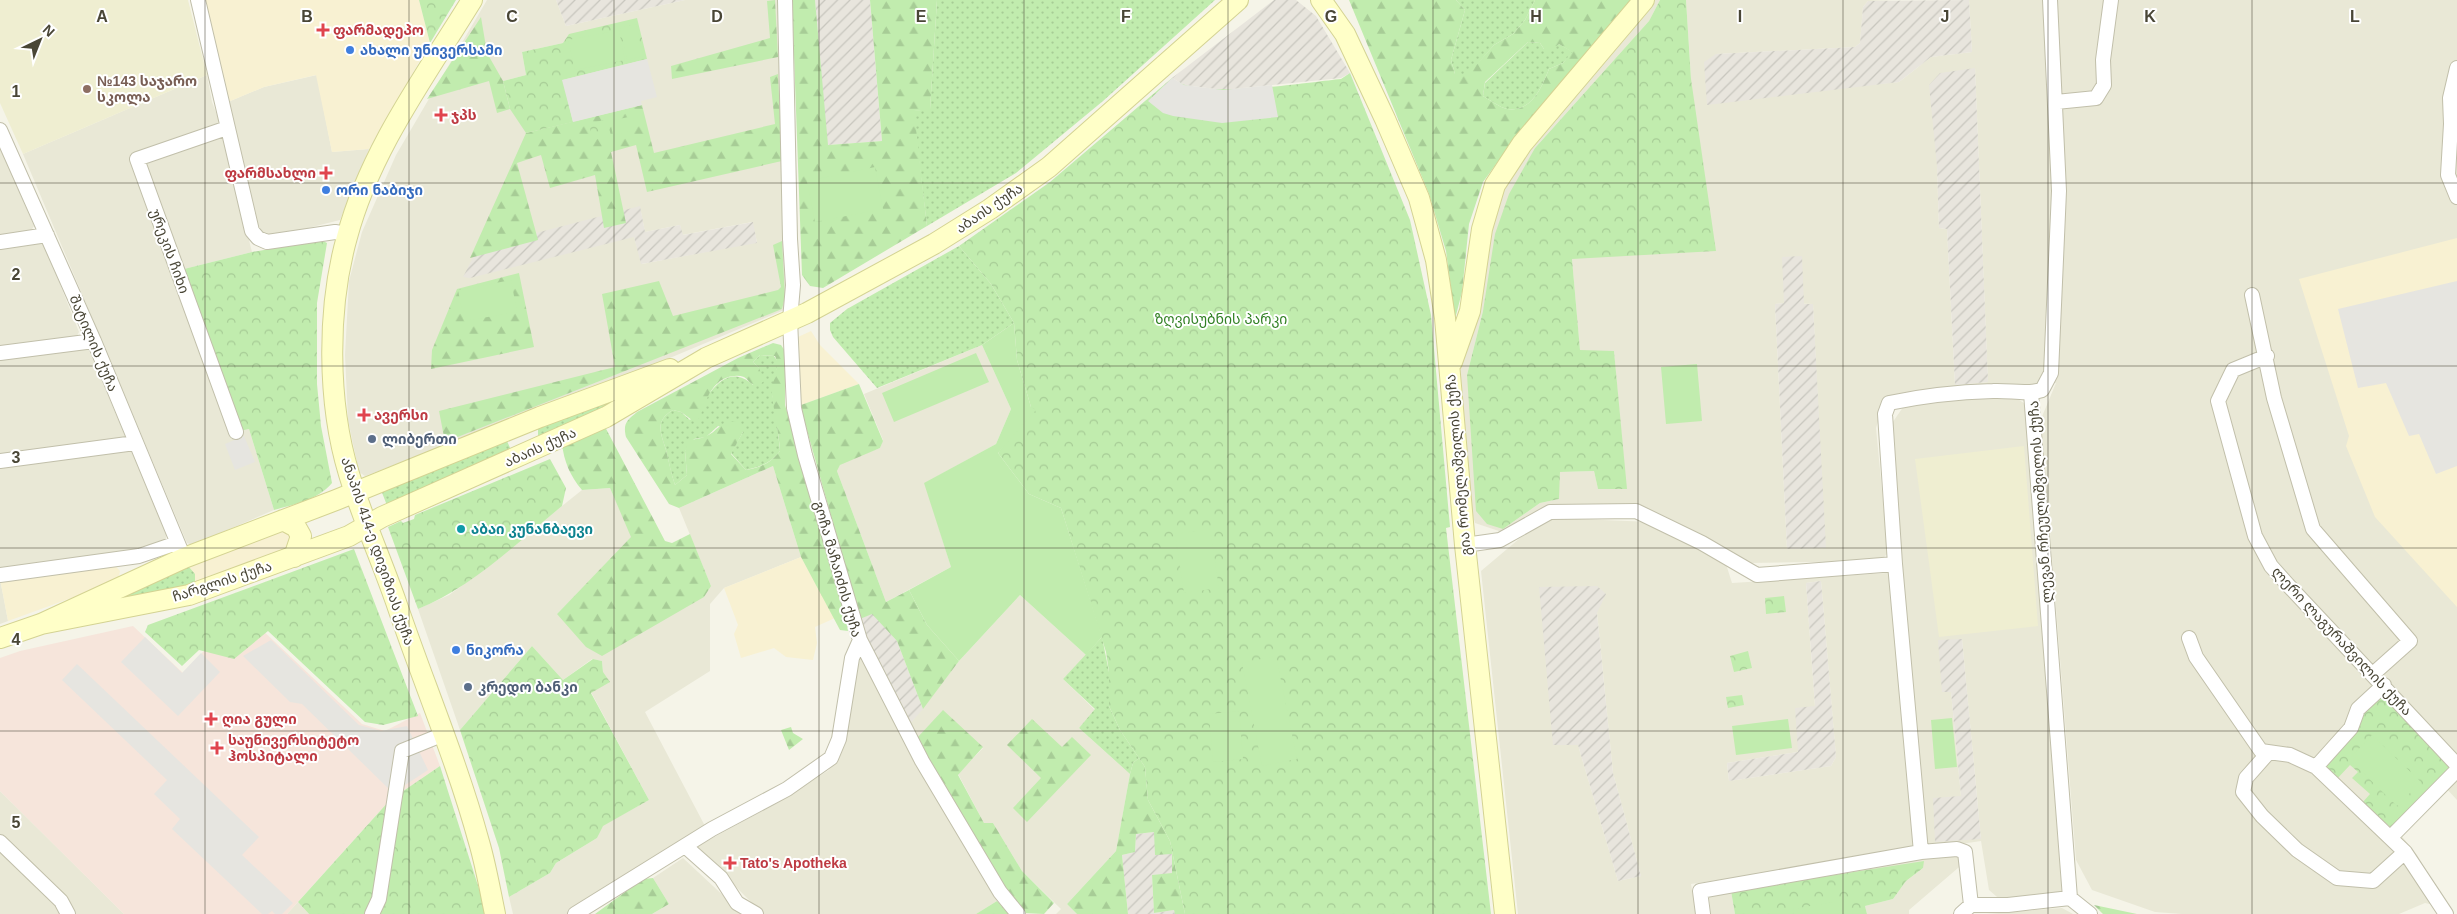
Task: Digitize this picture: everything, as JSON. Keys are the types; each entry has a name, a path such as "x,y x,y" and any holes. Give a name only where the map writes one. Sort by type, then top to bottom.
{"street":[{"path":"198,0 252,231 258,238 267,242 336,232 347,234"},
{"name":"ანაპის 414-ე დივიზიას ქუჩა","path":"472,0 390,133 369,177 347,234 335,302 333,354 335,397 342,445 356,492 444,734 479,842 495,914"},
{"name":"გოჩა მაჩაიძის ქუჩა","path":"575,914 684,846 787,789 831,758 839,739 852,658 860,640 805,455 794,408 790,320 793,285 790,239 785,0"},
{"name":"გია რომელაშვილის ქუჩა","path":"1321,0 1344,34"},
{"name":"გია რომელაშვილის ქუჩა","path":"1335,0 1344,34 1418,198 1436,260 1450,368 1465,545 1505,914"},
{"path":"1450,368 1470,311 1482,229 1496,185 1510,160 1522,144 1644,0"},
{"name":"ლევან რჩეულიშვილის ქუჩა","path":"2050,0 2059,192 2051,373 2042,390 2031,393 2070,898"},
{"path":"2056,102 2096,98 2104,85 2103,60 2111,0"},
{"name":"აბაის ქუჩა","path":"368,525 606,417 706,358 790,320 872,278 990,209 1049,166 1238,1"},
{"path":"2457,68 2450,98 2451,124 2448,176 2457,197"},
{"name":"ურეკის ჩიხი","path":"227,128 137,160 236,432"},
{"name":"შატილის ქუჩა","path":"0,130 94,341 181,550"},
{"path":"0,242 47,235"},
{"path":"2252,295 2267,356 2274,398 2313,529 2410,640 2373,674"},
{"path":"0,353 94,341"},
{"name":"ლერი ლაგურაშვილის ქუჩა","path":"2267,356 2233,370 2218,401 2255,536 2271,566 2457,764"},
{"name":"აბაის ქუჩა","path":"356,492 540,417 677,366 706,358"},
{"path":"1921,852 1895,564 1885,414 1889,403 1911,398 1992,391 2031,393"},
{"path":"540,417 532,429 532,435 538,442 550,443"},
{"path":"497,435 504,435 512,440 514,453 510,461"},
{"path":"0,461 135,443"},
{"name":"ჩარგლის ქუჩა","path":"41,624 181,550 283,520 356,492"},
{"path":"1465,545 1500,540 1550,512 1636,511 1702,544 1757,575 1895,564"},
{"path":"283,520 296,527 300,536 294,557"},
{"name":"ჩარგლის ქუჩა","path":"0,638 41,624 189,595 349,536 368,525"},
{"path":"0,575 181,550"},
{"path":"2189,638 2196,657 2260,751 2290,754 2316,767 2405,852 2445,914"},
{"path":"860,640 922,761 1000,892 1018,914"},
{"path":"2316,767 2351,728 2358,709 2384,685"},
{"path":"372,914 379,898 402,751 444,734"},
{"path":"2269,752 2246,778 2243,792 2262,816 2297,850 2337,878 2372,881 2405,852"},
{"path":"2391,837 2457,770"},
{"path":"0,842 61,901 68,914"},
{"path":"684,846 720,878 737,903 756,914"},
{"path":"1703,914 1700,891 1921,852 1957,849 1965,852 1966,909 2070,898 2090,914"}],"shaded area":[{"name":"№143 საჯარო სკოლა","path":"0,0 188,0 207,75 23,154 0,103"},
{"path":"205,0 419,0 430,43 369,149 332,152 316,75 264,87 228,102"},
{"path":"487,0 556,0 566,26 685,0 781,0 788,305 784,310 603,386 365,476 359,472 348,420 345,355 349,281 362,232 396,155","holes":["563,43 510,109 503,81 526,75 522,52","640,207 645,232 680,225 682,235 752,222 757,242 642,264 634,237"]},
{"path":"556,0 685,0 566,26"},
{"path":"815,0 870,0 882,141 827,145"},
{"path":"1274,0 1296,0 1316,16 1350,73 1341,78 1223,90 1184,85 1172,78"},
{"path":"1652,0 1660,0 1649,21 1535,148 1483,311 1467,375 1503,529 1540,503 1559,499 1559,472 1594,471 1598,489 1626,488 1614,351 1580,351 1572,259 1691,79 1686,0 1894,0 1868,1 1863,7 1860,43 1855,47 1716,54 1816,90 1899,82 1931,57 1972,52 1969,0 2457,0 2457,800 2445,787 2400,834 2417,855 2447,908 2425,903 2399,914 2182,914 2155,912 2092,890 2076,860 2041,419 2056,383 1886,396 1876,428 1888,553 1880,561 1748,563 1633,503 1549,508 1502,532 1475,523 1471,509 1458,363 1497,208 1506,181 1530,145","holes":["1975,68 1988,382 1955,385 1947,229 1939,228 1937,166","1775,304 1813,304 1825,548 1787,549"]},
{"path":"1969,0 1972,52 1931,57 1899,82 1707,105 1704,62 1716,54 1855,47 1860,43 1863,7 1868,1"},
{"path":"647,59 657,97 641,101 642,105 573,122 562,80"},
{"path":"1975,68 1988,382 1955,385 1947,229 1939,228 1937,166 1929,85 1940,73"},
{"path":"207,75 212,102 220,123 129,156 232,433 249,429 274,510 192,545 187,543 23,154"},
{"path":"317,75 332,152 369,149 340,220 280,235 264,234 255,220 228,102 264,87"},
{"path":"1172,78 1184,85 1223,90 1272,85 1278,117 1222,123 1163,113 1148,101"},
{"path":"222,134 252,252 184,269 141,163"},
{"path":"0,147 34,226 30,232 0,236"},
{"path":"640,206 645,232 680,225 683,235 753,222 757,243 641,264 634,237 470,278 463,277 478,248"},
{"path":"2457,238 2457,607 2375,517 2346,446 2349,436 2299,279"},
{"path":"42,239 79,332 76,338 0,348 0,245"},
{"path":"1802,256 1804,304 1813,304 1826,548 1787,549 1775,304 1784,303 1782,257"},
{"path":"2457,281 2457,466 2436,474 2419,434 2409,436 2386,383 2358,388 2338,309"},
{"path":"811,331 820,345 859,384 801,405 798,337"},
{"path":"982,345 1011,409 996,444 925,483 951,567 886,602 837,471 840,465 848,460 880,448 883,440 864,394"},
{"path":"88,348 125,436 121,439 0,455 0,355"},
{"path":"2011,394 2025,404 2062,894 2004,903 1989,890 1981,841 1691,884 1696,914 1518,914 1481,571 1532,528 1553,518 1652,522 1726,564 1732,583 1903,572 1890,426 1906,403","holes":["1821,581 1836,757 1831,766 1729,781 1727,763 1798,752 1815,707 1806,583","1597,586 1597,612 1613,773 1641,876 1618,881 1578,745","1962,639 1981,839 1961,796 1951,692 1942,691"]},
{"path":"244,436 255,462 235,470 225,444"},
{"path":"2024,446 2038,626 1939,637 1915,459"},
{"path":"131,450 166,534 166,540 135,549 0,568 0,467"},
{"path":"773,466 801,557 724,588 710,604 710,671 645,712 705,826 569,914 513,914 509,897 550,873 556,863 597,838 602,826 649,800 591,692 603,671 602,661 592,659 563,680 532,646 460,730 418,609 449,595 467,582 582,490 610,488 632,537 557,614 711,586 679,508"},
{"path":"285,528 296,546 191,588 189,567"},
{"path":"801,557 835,618 815,627 817,643 813,660 786,657 774,648 741,658 734,634 738,625 724,588"},
{"path":"110,560 120,571 118,581 8,621 0,579"},
{"path":"0,579 8,621 0,624"},
{"path":"1821,581 1836,757 1831,766 1729,781 1727,763 1798,752 1795,708 1815,706 1806,583"},
{"path":"1597,586 1606,594 1597,613 1613,773 1641,876 1618,881 1578,745 1553,745 1539,587"},
{"path":"1020,595 1086,655 1063,679 1095,710 1079,728 1130,774 1116,851 1067,904 1077,914 1056,914 1061,909 1022,871 993,823 984,823 958,774 983,748 917,738 909,725 959,661"},
{"name":"საუნივერსიტეტო ჰოსპიტალი","path":"242,611 362,724 385,731 420,713 440,766 390,800 287,914 124,914 0,791 0,658 20,651 133,626 183,673"},
{"path":"872,613 897,641 923,709 909,725 869,646 860,619"},
{"path":"145,637 182,673 201,653 220,672 178,716 121,662"},
{"path":"1962,639 1981,839 1935,842 1933,798 1961,796 1951,692 1942,692 1938,640"},
{"path":"271,640 359,725 381,731 407,726 428,770 393,793 302,704 290,702 243,656"},
{"path":"860,652 902,733 997,901 976,914 763,914 696,847 777,803 829,770 841,747 850,710"},
{"path":"77,664 259,837 242,855 293,903 282,914 275,914 272,911 268,914 262,914 172,829 180,819 154,794 167,780 62,680"},
{"path":"0,791 124,914 0,914"},
{"path":"1154,832 1172,854 1172,874 1152,875 1154,913 1174,910 1175,914 1128,914 1122,855 1135,852 1136,834"},
{"path":"1959,853 1965,862 1909,910 1909,914 1867,914 1865,906 1893,899 1906,881 1923,868 1731,891 1735,914 1711,914 1708,890"},
{"path":"683,858 743,914 652,914 669,904 653,878"},
{"path":"298,902 309,914 287,914"},
{"path":"2062,908 2073,914 1986,914"}],"green space":[{"path":"419,0 456,0 430,43"},
{"path":"775,0 778,57 672,79 671,66 770,38 767,1"},
{"path":"792,0 815,0 828,145 882,141 870,0 937,0 930,110 914,111 927,226 823,288 810,286 802,275"},
{"path":"937,0 1215,0 1103,101 1016,173 927,226 913,111 930,109"},
{"path":"1349,0 1456,0 1465,10 1451,60 1455,74 1468,74 1494,45 1513,34 1525,20 1535,0 1634,0 1518,134 1483,182 1469,224 1462,292 1455,319 1446,251 1429,194","holes":["1528,42 1540,43 1544,49 1551,50 1559,44 1572,52 1563,63 1549,69 1539,91 1529,103 1523,107 1507,109 1483,96 1485,82"]},
{"path":"1456,0 1535,0 1525,20 1513,34 1494,45 1469,74 1455,74 1451,60 1465,10"},
{"path":"1660,0 1686,0 1691,79 1716,251 1572,259 1580,350 1614,351 1627,489 1598,489 1594,471 1560,472 1559,499 1540,503 1503,529 1487,524 1476,511 1467,375 1483,311 1495,234 1509,194 1535,148 1649,21"},
{"path":"481,17 487,53 503,81 510,109 497,113 489,81 427,99"},
{"path":"637,18 647,59 563,80 573,122 526,133 510,109 503,81 526,75 522,52 563,43 569,34"},
{"path":"636,24 643,56 627,60 620,27"},
{"path":"619,30 625,60 575,70 568,40"},
{"path":"1528,42 1540,43 1544,49 1559,44 1573,52 1563,63 1549,69 1539,91 1523,107 1507,109 1483,96 1485,83"},
{"name":"ზღვისუბნის პარკი","path":"1350,73 1410,220 1431,315 1450,527 1446,528 1491,914 1185,914 1170,841 1148,800 1145,767 1120,730 1109,706 1109,672 1106,652 1061,508 1029,494 998,453 1031,407 1017,360 1014,323 991,284 959,246 1050,182 1172,78 1184,85 1227,89 1279,86 1341,79"},
{"path":"778,74 782,161 647,192 636,145 611,152 626,223 604,228 595,175 550,188 541,155 517,163 538,240 470,258 526,133 642,105 654,153 775,124 770,77"},
{"path":"633,116 636,130 613,135 610,121"},
{"path":"607,119 611,136 593,140 589,124"},
{"path":"875,167 883,209 815,222 807,181"},
{"path":"321,240 327,243 317,303 317,384 321,426 332,483 320,494 274,510 249,429 240,431 184,269 252,252"},
{"path":"782,241 785,297 782,309 445,442 439,411 615,367 602,294 659,281 673,316 778,290 781,287 773,245"},
{"path":"959,246 991,284 1014,323 982,345 877,388 833,337 830,323 847,309"},
{"path":"519,273 534,347 431,369 432,350 457,289"},
{"path":"511,280 517,312 464,321 458,290"},
{"path":"1014,323 1017,360 1031,407 1036,410 998,453 1029,494 1061,508 1102,637 1086,655 1020,595 959,661 927,625 909,590 951,567 924,483 996,444 1011,409 982,345"},
{"path":"773,343 781,345 785,351 785,405 844,608 848,631 840,630 801,557 773,466 679,508 669,504 626,437 626,423 637,412 738,358","holes":["760,355 775,356 777,365 772,385 772,395 780,451 765,464 746,470 731,454 743,432 737,422 726,423 709,435 688,441 685,451 687,475 675,485 660,428 663,418 673,410 681,412 696,423 710,392 718,383 727,378 737,376 744,377 753,384 758,385 764,381 759,368 753,362"]},
{"path":"976,353 989,382 894,422 882,393"},
{"path":"760,355 774,356 778,362 772,395 775,404 780,451 765,464 746,470 731,453 743,432 718,426 706,437 694,439 685,451 687,475 675,485 660,428 663,418 673,410 681,412 690,420 709,393 724,379 742,378 753,385 759,368 753,362"},
{"path":"1697,364 1702,421 1666,424 1661,367"},
{"path":"650,382 544,440 538,435 538,426"},
{"path":"859,384 883,441 880,448 840,465 837,471 886,602 909,590 927,625 959,661 923,709 897,641 872,614 860,619 801,409 801,405"},
{"path":"603,423 665,541 672,543 690,534 711,586 704,597 602,656 586,647 557,614 631,537 610,488 582,490 571,474 564,456 562,444"},
{"path":"507,441 511,450 388,508 381,490"},
{"path":"550,459 566,488 562,506 475,577 456,590 418,609 388,527 401,521 403,523 414,519 415,515"},
{"path":"1210,529 1219,588 1184,593 1175,534"},
{"path":"354,549 418,716 383,725 365,722 268,631 234,659 199,650 182,666 145,632 148,625"},
{"path":"189,567 195,574 195,585 72,614"},
{"path":"1784,596 1786,612 1766,614 1765,598"},
{"path":"1102,637 1109,672 1109,706 1120,730 1139,758 1133,763 1130,774 1079,728 1095,709 1063,679"},
{"path":"532,646 563,680 593,659 602,661 603,672 610,682 591,693 649,800 603,826 597,838 556,863 550,873 509,897 499,848 460,730"},
{"path":"1748,651 1752,668 1734,672 1730,656"},
{"path":"1276,656 1297,759 1262,766 1242,663"},
{"path":"2383,693 2453,769 2394,830 2362,803 2370,794 2352,778 2358,772 2350,765 2336,780 2323,767 2358,729 2360,713"},
{"path":"1742,695 1744,705 1728,708 1726,697"},
{"path":"943,710 983,747 958,775 984,823 993,823 1022,871 1054,903 1044,914 1023,913 999,880 917,738"},
{"path":"1239,711 1243,759 1213,762 1209,714"},
{"path":"1952,718 1957,767 1935,769 1931,720"},
{"path":"1032,719 1062,747 1072,737 1091,755 1027,822 1013,808 1041,778 1007,745"},
{"path":"1788,719 1792,748 1736,755 1732,726"},
{"path":"791,727 793,733 803,739 789,750 781,730"},
{"path":"2372,735 2421,782 2397,806 2349,759"},
{"path":"1139,758 1145,767 1148,800 1170,841 1185,914 1175,914 1174,910 1154,913 1152,875 1172,873 1172,854 1155,855 1154,832 1136,834 1135,852 1122,855 1128,914 1077,914 1067,904 1116,851 1130,774 1133,763"},
{"path":"440,766 487,914 309,914 298,902 390,800"},
{"path":"1924,861 1923,868 1906,881 1893,899 1865,906 1867,914 1735,914 1731,891"},
{"path":"653,878 669,904 652,914 595,914 643,879"},
{"path":"997,901 1009,914 976,914"},
{"path":"1839,901 1842,914 1794,914 1793,909"},
{"path":"2094,905 2137,914 2103,914"}],"place":[{"name":"ფარმადეპო","path":"323,30"},
{"name":"ახალი უნივერსამი","path":"350,50"},
{"name":"№143 საჯარო სკოლა","path":"87,89"},
{"name":"ჯპს","path":"441,115"},
{"name":"ფარმსახლი","path":"326,173"},
{"name":"ორი ნაბიჯი","path":"326,190"},
{"name":"ავერსი","path":"364,415"},
{"name":"ლიბერთი","path":"372,439"},
{"name":"აბაი კუნანბაევი","path":"461,529"},
{"name":"ნიკორა","path":"456,650"},
{"name":"კრედო ბანკი","path":"468,687"},
{"name":"ღია გული","path":"211,719"},
{"name":"საუნივერსიტეტო ჰოსპიტალი","path":"217,748"},
{"name":"Tato's Apotheka","path":"730,863"}]}
